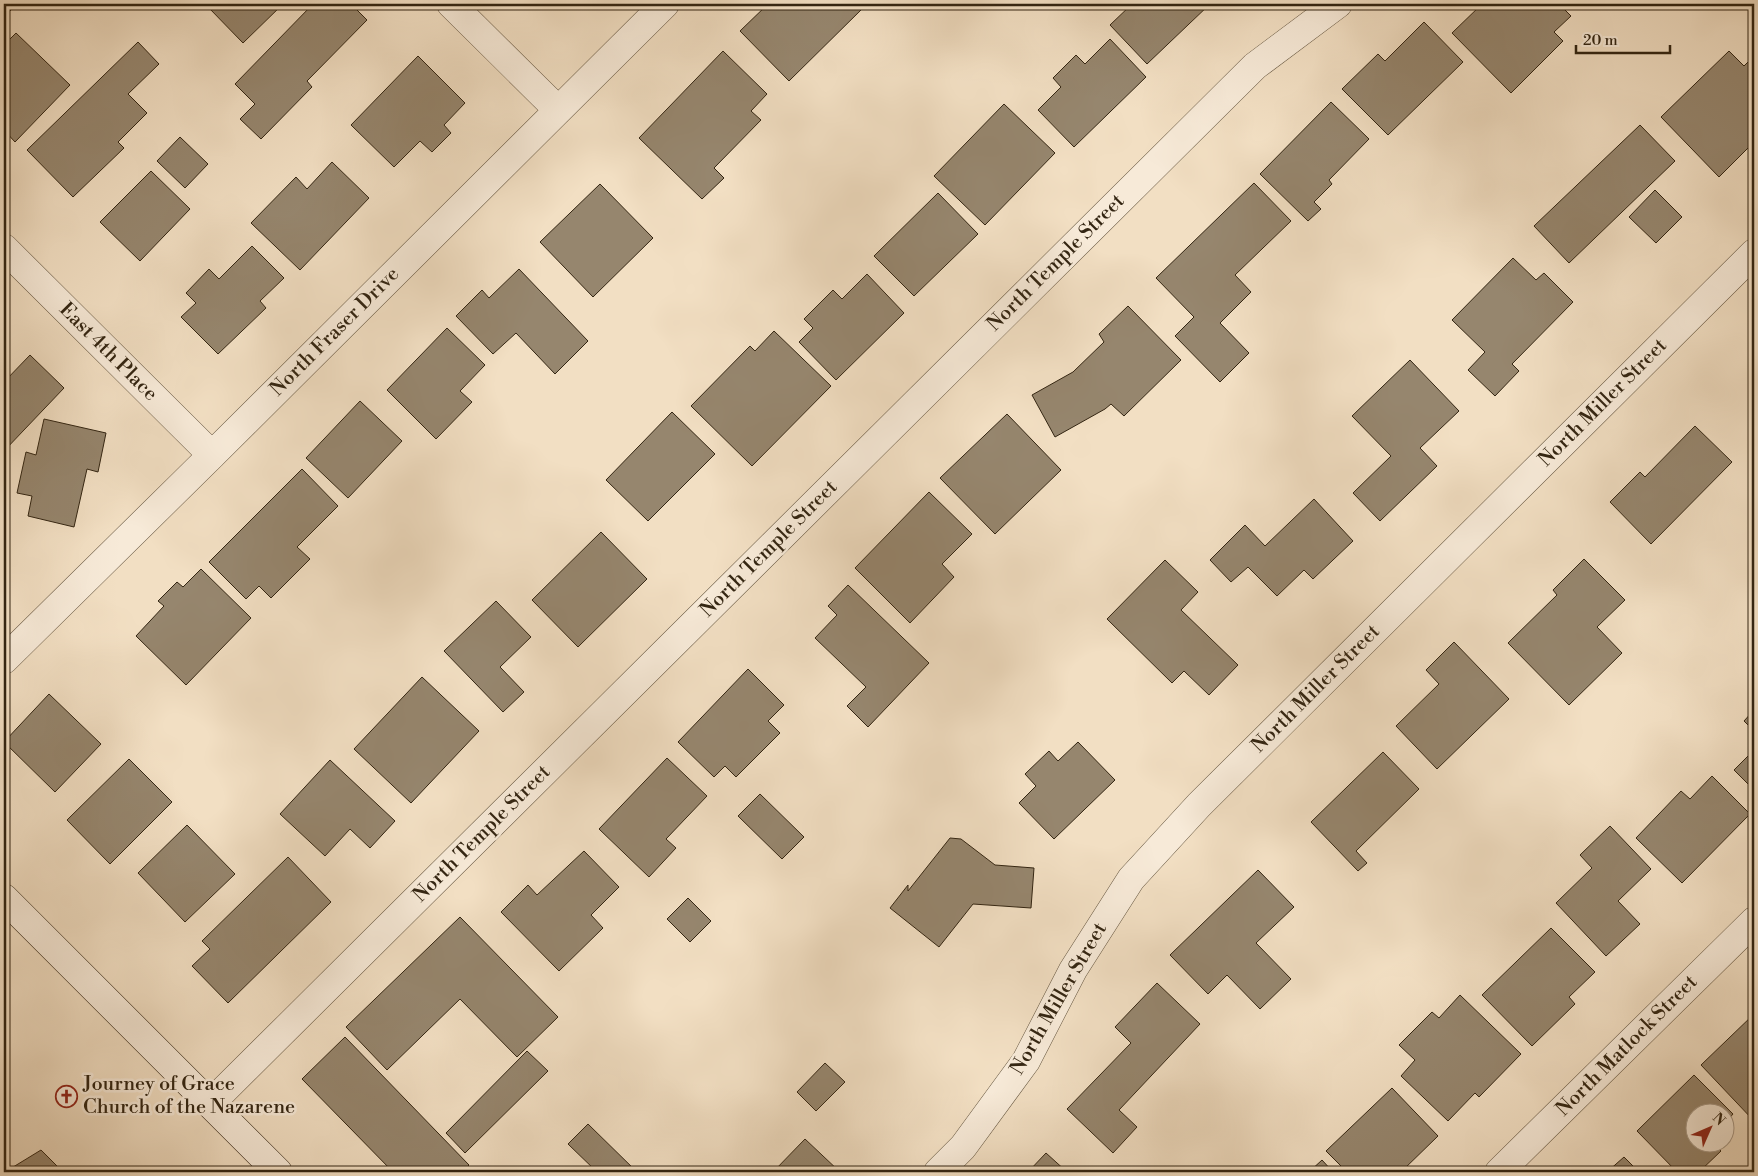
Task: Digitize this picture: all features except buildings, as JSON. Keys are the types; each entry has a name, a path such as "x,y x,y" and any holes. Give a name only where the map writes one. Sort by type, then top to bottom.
{"street":[{"path":"451,4 558,110"},
{"name":"North Fraser Drive","path":"4,660 212,456 664,4"},
{"name":"North Temple Street","path":"210,1104 1255,66 1338,4"},
{"name":"East 4th Place","path":"4,248 212,456"},
{"name":"North Miller Street","path":"938,1172 963,1148 1026,1061 1073,970 1131,880 1199,805 1754,253"},
{"path":"4,898 278,1172"},
{"name":"North Matlock Street","path":"1499,1172 1754,921"}],"place":[{"name":"Journey of Grace Church of the Nazarene","path":"67,1096"}]}
